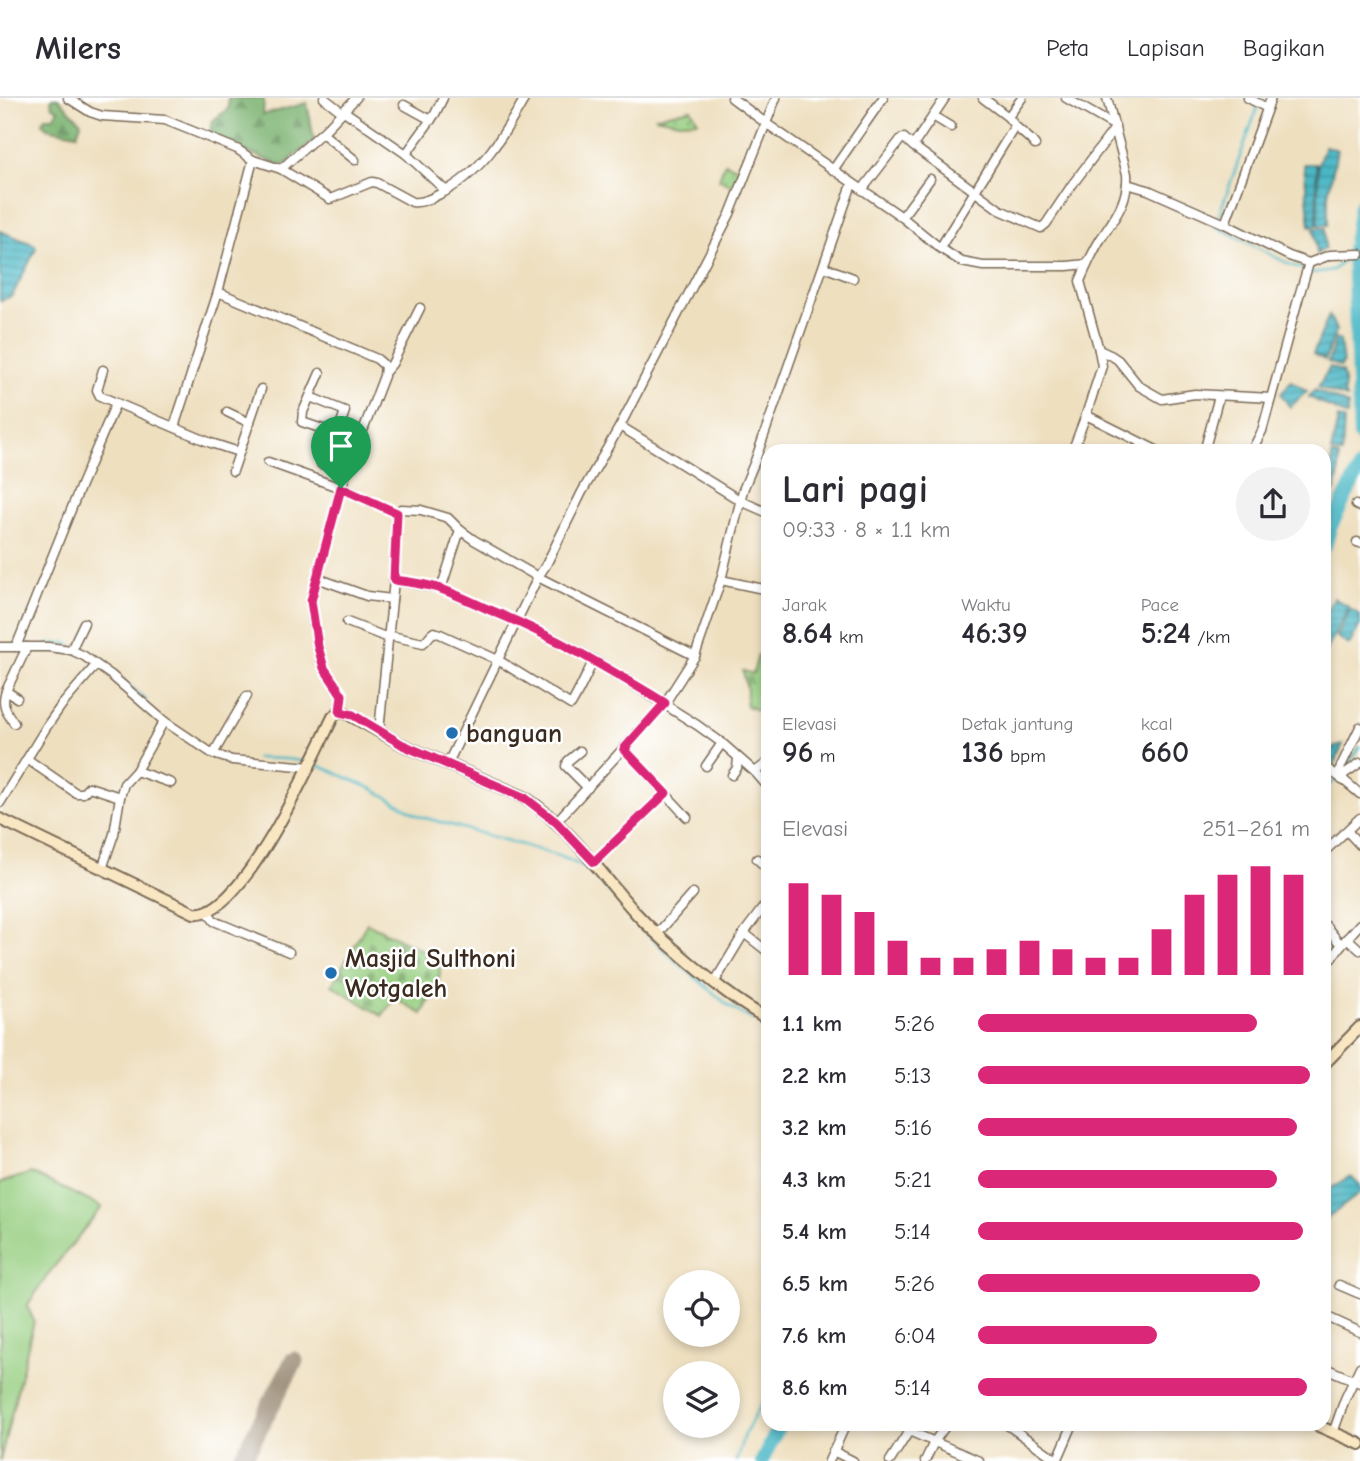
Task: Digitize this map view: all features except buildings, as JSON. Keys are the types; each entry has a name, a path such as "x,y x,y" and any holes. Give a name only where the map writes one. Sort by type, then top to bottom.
{"main road":[{"path":"0,819 194,913 208,912 239,885 256,864 333,717 340,712 353,715 403,745 525,798 556,822 594,862 636,914 657,934 714,983 761,1016"},
{"path":"1331,1057 1360,1027"},
{"path":"1329,1431 1360,1444"}],"street":[{"path":"68,98 90,112 103,116 165,120 237,149 253,160 281,169 330,199 372,182 419,203 446,191 471,174 494,149 525,98"},
{"path":"324,98 406,154 446,191"},
{"path":"281,169 356,98"},
{"path":"406,154 431,120 443,98"},
{"path":"732,98 962,262 972,265 1067,267 1087,264"},
{"path":"448,763 538,577 730,214 776,98"},
{"path":"832,170 883,98"},
{"path":"913,146 945,98"},
{"path":"982,98 1008,117 1035,145"},
{"path":"1008,117 1022,98"},
{"path":"1066,98 1115,127"},
{"path":"1080,281 1098,243 1119,211 1127,184 1127,174 1107,98"},
{"path":"1219,221 1258,103 1270,98"},
{"path":"404,105 431,120"},
{"path":"933,116 951,127"},
{"path":"940,248 1015,126"},
{"path":"862,190 904,138 1000,210 1041,228 1115,127"},
{"path":"322,133 355,160"},
{"path":"174,427 218,292 253,160"},
{"path":"902,217 930,179"},
{"path":"762,444 852,184"},
{"path":"1127,184 1148,190 1219,221 1309,265"},
{"path":"1255,444 1262,431 1309,265 1319,258 1336,254 1360,254"},
{"path":"824,267 853,278"},
{"path":"1067,267 1080,281 1101,366 1075,444"},
{"path":"218,292 377,359 383,363 386,371"},
{"path":"340,712 342,695 324,668 311,601 341,488 358,441 386,371 420,308"},
{"path":"1099,350 1118,360 1139,386 1162,399 1185,395 1271,398"},
{"path":"103,370 97,390 100,396 211,443 239,452"},
{"path":"320,373 303,412 302,422 358,441"},
{"path":"233,471 261,388"},
{"path":"1206,444 1219,396"},
{"path":"310,397 345,411 321,464"},
{"path":"8,647 116,403"},
{"path":"227,412 250,423"},
{"path":"1086,415 1144,444"},
{"path":"620,426 741,501 761,510"},
{"path":"556,822 665,703 695,656 721,580 743,490 761,446"},
{"path":"268,462 341,488 397,513"},
{"path":"379,731 394,580 397,513 401,509 443,516 460,530 538,577 695,656"},
{"path":"441,589 460,530"},
{"path":"317,578 367,596 392,599"},
{"path":"394,580 441,589 517,621 594,660 665,703 722,743 761,779"},
{"path":"721,580 761,589"},
{"path":"347,622 387,636 423,643 434,632 498,660 571,705 594,660"},
{"path":"72,646 84,623"},
{"path":"0,638 8,647 72,646 125,686 164,721 232,760 311,763"},
{"path":"14,723 5,712 3,702 27,647"},
{"path":"0,803 61,706 96,664"},
{"path":"6,691 17,698"},
{"path":"215,751 247,696"},
{"path":"102,869 114,834 125,782 136,771 164,721"},
{"path":"1340,777 1341,766 1360,727"},
{"path":"706,766 722,743"},
{"path":"624,749 687,817"},
{"path":"580,751 566,765 588,788"},
{"path":"732,775 737,768 738,758"},
{"path":"27,759 76,793 83,793 89,787 120,797"},
{"path":"1340,777 1360,763"},
{"path":"755,772 761,767"},
{"path":"136,771 171,783"},
{"path":"1331,772 1360,794"},
{"path":"594,862 666,793"},
{"path":"1331,846 1360,818"},
{"path":"1347,831 1360,845"},
{"path":"757,859 761,863"},
{"path":"657,934 693,893"},
{"path":"714,983 761,910"},
{"path":"208,912 214,920 289,952"},
{"path":"1331,959 1360,924"},
{"path":"1331,930 1360,950"},
{"path":"744,933 761,946"},
{"path":"1339,1285 1360,1294"},
{"path":"1331,1319 1360,1332"},
{"path":"1333,1433 1357,1381 1360,1367"},
{"path":"1331,1370 1357,1381"},
{"path":"829,1461 843,1431"},
{"path":"890,1461 909,1431 979,1461"},
{"path":"925,1461 942,1431"},
{"path":"1016,1431 1057,1461 1070,1431"},
{"path":"833,1451 853,1461"}],"green space":[{"path":"52,98 59,98 79,119 81,123 77,134 47,128 42,123 45,117 54,117 58,110 52,106"},
{"path":"228,98 264,98 263,115 307,103 314,140 283,166 211,138 211,122 228,109"},
{"path":"691,109 698,121 679,122 655,117"},
{"path":"725,163 745,172 740,184 730,185 719,179"},
{"path":"758,655 761,656 761,711 746,706 747,691 743,671 753,674"},
{"path":"367,923 436,957 439,978 422,1014 395,998 382,1016 332,985"},
{"path":"31,1173 102,1207 49,1273 27,1306 34,1321 0,1461 0,1183"}],"water":[{"path":"1325,146 1337,150 1328,194 1328,225 1318,225 1318,164"},
{"path":"1304,164 1316,164 1317,225 1310,226"},
{"path":"1314,228 1325,228 1325,248 1317,254"},
{"path":"0,231 35,245 36,249 12,296 0,301"},
{"path":"1329,315 1336,330 1325,360 1313,354"},
{"path":"1336,338 1340,341 1343,363 1341,367 1328,362"},
{"path":"1330,367 1342,372 1346,398 1318,387"},
{"path":"1291,381 1307,391 1290,407 1281,394"},
{"path":"1315,390 1348,405 1347,416 1309,397"},
{"path":"1338,418 1344,420 1342,454 1331,452"},
{"path":"1332,455 1339,457 1335,491 1331,491"},
{"path":"1334,598 1349,607 1331,642 1331,603"},
{"path":"1350,609 1360,615 1360,625 1349,645 1337,637"},
{"path":"1343,744 1333,768 1331,766 1331,749"},
{"path":"1351,1176 1360,1185 1360,1193 1331,1215 1331,1188"}],"waterway":[{"path":"1261,98 1215,226 1291,265 1313,273 1333,270 1346,257"},
{"path":"1360,206 1353,249 1360,436"},
{"path":"1350,252 1360,241"},
{"path":"1331,526 1360,468"},
{"path":"48,644 65,643 72,646"},
{"path":"121,679 146,700"},
{"path":"1345,770 1360,747"},
{"path":"256,758 309,762"},
{"path":"315,764 373,789 419,816 526,846 586,868 635,922 676,961 729,1006 752,1020"},
{"path":"1331,784 1339,778"},
{"path":"736,1461 744,1435 761,1404"},
{"path":"762,1461 777,1431"}],"taxiway":[{"path":"241,1461 294,1361"}],"place":[{"name":"banguan","path":"452,733"},
{"name":"Masjid Sulthoni Wotgaleh","path":"331,973"}],"route":[{"path":"341,488 397,513 394,580 441,589 517,621 594,660 665,703 624,749 666,793 594,862 556,822 525,798 403,745 353,715 340,712 342,695 324,668 311,601 341,488"}]}
